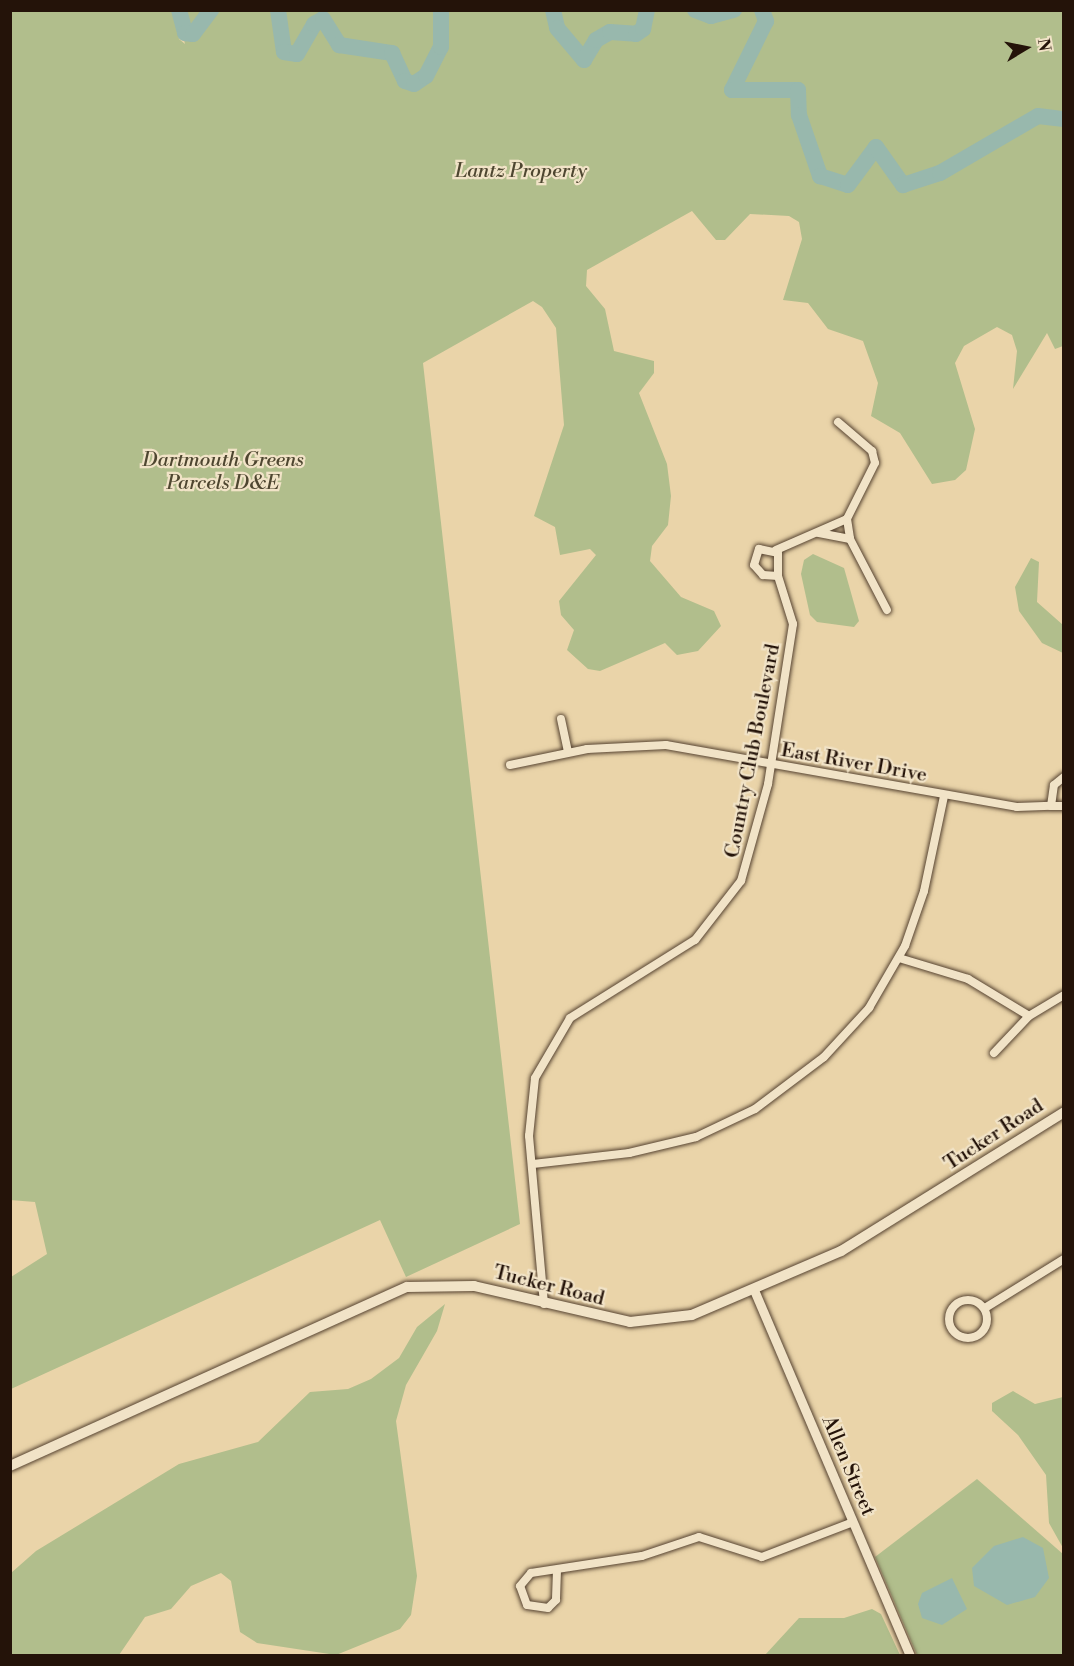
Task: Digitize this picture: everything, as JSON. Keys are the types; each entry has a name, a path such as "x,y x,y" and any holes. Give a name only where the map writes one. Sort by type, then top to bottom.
{"main road":[{"name":"Tucker Road","path":"10,1466 397,1290 451,1283 544,1304 653,1323 692,1315 754,1290 858,1241 1064,1112"}],"street":[{"path":"838,422 872,451 875,463 847,519 850,539 888,610"},
{"path":"778,576 763,575 753,563 760,549 776,550 847,519"},
{"path":"818,533 850,539"},
{"name":"Country Club Boulevard","path":"544,1304 533,1164 531,1101 549,1046 582,1007 681,950 725,908 748,866 771,764 793,624 778,576 782,560 776,550"},
{"path":"561,719 568,751"},
{"name":"East River Drive","path":"510,765 568,751 666,746 944,796 1064,806"},
{"path":"1051,806 1054,785 1064,777"},
{"path":"533,1164 662,1147 744,1116 801,1077 842,1040 899,958 924,891 944,796"},
{"path":"899,958 968,979 1029,1016"},
{"path":"994,1053 1029,1016 1064,995"},
{"path":"985,1308 1064,1259"},
{"name":"Allen Street","path":"754,1290 910,1656"},
{"path":"972,1300 985,1308 988,1323 979,1336 965,1338 952,1330 949,1315 958,1303 972,1300"},
{"path":"557,1570 556,1600 548,1608 526,1605 521,1596 524,1578 557,1570 651,1554 699,1537 762,1557 853,1522"}],"green space":[{"path":"10,11 175,11 179,39 185,44 177,11 1064,11 1063,346 1055,349 1047,333 1013,389 1017,351 1012,335 997,327 964,346 955,363 975,429 966,470 955,480 932,484 900,433 871,416 878,383 863,341 828,329 808,303 783,300 802,239 799,222 789,216 750,214 725,240 716,240 692,211 587,270 586,286 605,309 614,351 654,361 654,373 639,393 667,464 671,496 668,525 652,546 650,561 681,597 714,611 721,626 698,651 677,655 665,643 600,671 588,669 567,650 574,630 561,615 559,601 596,555 590,549 560,555 555,527 534,516 564,425 556,328 542,307 533,301 423,363 520,1224 406,1277 380,1220 11,1389 11,1277 47,1254 35,1202 10,1200"},
{"path":"813,554 844,568 859,621 854,627 817,622 810,615 801,574 804,560"},
{"path":"1031,558 1039,562 1037,602 1063,625 1063,653 1042,643 1019,611 1015,587"},
{"path":"445,1304 437,1331 406,1385 396,1421 417,1576 411,1615 400,1629 336,1655 257,1643 240,1632 231,1581 221,1573 191,1586 171,1609 145,1617 119,1655 11,1655 11,1573 36,1551 179,1464 258,1442 310,1392 348,1389 371,1379 399,1358 417,1327"},
{"path":"1013,1391 1035,1404 1063,1397 1063,1548 1049,1523 1046,1475 1018,1435 992,1411 992,1403"},
{"path":"977,1479 1063,1554 1063,1655 917,1655 875,1557"},
{"path":"872,1609 881,1614 900,1655 765,1655 799,1618 844,1618"}],"water":[{"path":"1023,1537 1043,1548 1049,1578 1035,1597 1007,1605 974,1586 972,1568 994,1546"},
{"path":"952,1578 967,1609 942,1625 922,1618 918,1604 922,1593"}],"waterway":[{"path":"179,10 185,33 193,34 211,10"},
{"path":"278,10 284,52 297,54 314,24 323,19 339,45 392,53 405,81 414,84 426,76 441,47 441,10"},
{"path":"553,10 557,28 584,60 596,40 610,32 636,34 643,29 647,10"},
{"path":"695,10 711,16 734,10"},
{"path":"762,10 766,21 732,90 798,90 799,115 820,176 848,185 876,147 903,185 940,173 1038,116 1064,119"}],"park label":[{"name":"Lantz Property","path":"521,171"},
{"name":"Dartmouth Greens Parcels D&E","path":"223,472"}]}
